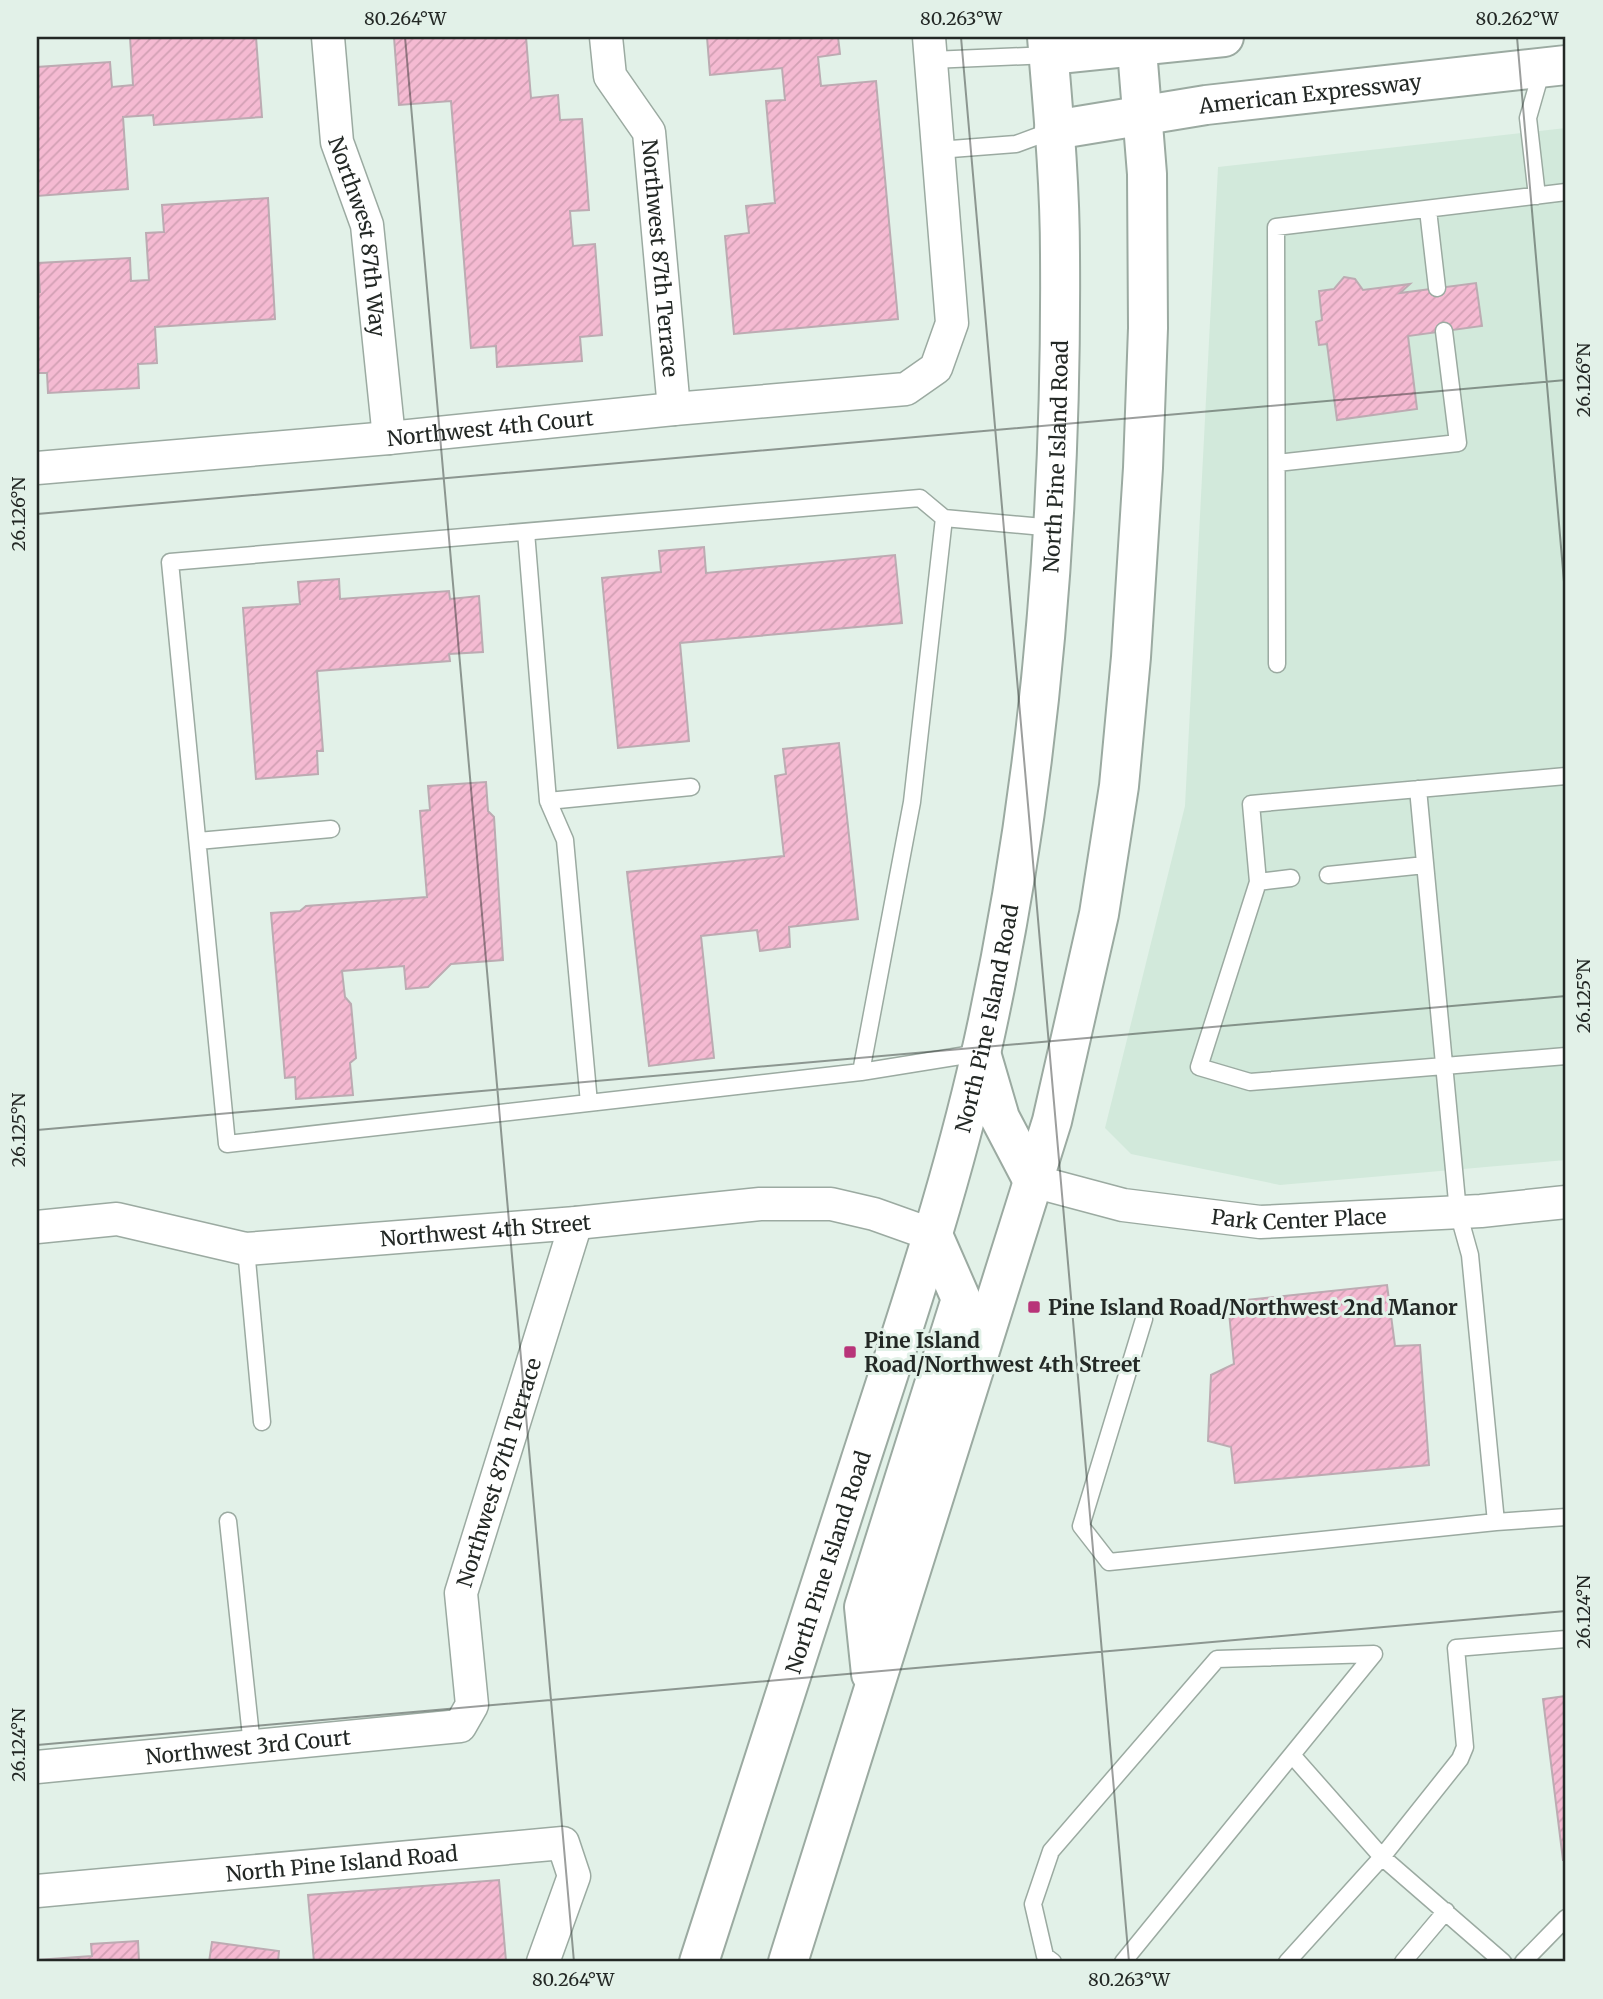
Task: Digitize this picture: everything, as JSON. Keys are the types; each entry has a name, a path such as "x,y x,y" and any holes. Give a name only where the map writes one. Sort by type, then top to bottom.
{"main road":[{"path":"1048,46 1224,37"},
{"path":"788,1962 1052,1121 1096,927 1119,786 1136,590 1148,342 1147,174 1136,42"},
{"name":"North Pine Island Road","path":"699,1962 933,1235 981,1053 1026,804 1044,666 1054,528 1060,253 1048,46"},
{"name":"American Expressway","path":"1054,130 1206,105 1558,62"},
{"path":"981,1053 1000,1118 1033,1181"},
{"path":"873,1690 864,1607 961,1299 933,1235"}],"street":[{"name":"Northwest 87th Way","path":"328,37 337,142 367,225 389,438"},
{"name":"Northwest 87th Terrace","path":"606,37 610,76 649,132 674,409"},
{"path":"930,48 939,150"},
{"name":"Northwest 4th Court","path":"37,468 906,389 936,368 952,323 939,150"},
{"name":"Park Center Place","path":"1033,1181 1123,1205 1260,1222 1458,1212 1566,1202"},
{"name":"Northwest 4th Street","path":"37,1227 117,1219 246,1249 576,1223 760,1204 831,1204 874,1214 933,1235"},
{"name":"Northwest 87th Terrace","path":"460,1726 472,1705 461,1593 576,1223"},
{"name":"Northwest 3rd Court","path":"37,1768 460,1726"},
{"name":"North Pine Island Road","path":"37,1891 563,1843 574,1876 543,1962"}],"lane":[{"path":"930,48 1048,46"},
{"path":"1537,196 1528,118 1558,62"},
{"path":"939,150 1016,144 1054,130"},
{"path":"1277,664 1276,227 1566,192"},
{"path":"1428,209 1437,288"},
{"path":"1277,463 1458,443 1444,331"},
{"path":"981,1053 861,1072 227,1144 170,562 920,498 944,518 1054,528"},
{"path":"861,1072 912,802 944,518"},
{"path":"526,532 548,801 565,840 589,1103"},
{"path":"1566,776 1251,804 1258,882 1199,1068 1250,1082 1566,1056"},
{"path":"548,801 691,787"},
{"path":"1418,789 1458,1212 1470,1255 1496,1522"},
{"path":"198,841 331,829"},
{"path":"1328,875 1425,865"},
{"path":"1258,882 1291,878"},
{"path":"246,1249 262,1422"},
{"path":"1144,1319 1081,1526 1109,1562 1566,1517"},
{"path":"228,1521 252,1746"},
{"path":"1287,1962 1382,1857 1461,1759 1465,1746 1456,1648 1566,1639"},
{"path":"1053,1962 1045,1956 1033,1904 1051,1851 1217,1659 1374,1654 1123,1962"},
{"path":"1292,1755 1382,1857 1503,1962"},
{"path":"1403,1962 1446,1911"},
{"path":"1524,1962 1566,1919"}],"shaded area":[{"path":"1566,128 1566,1160 1280,1185 1131,1154 1105,1128 1185,806 1218,167"}],"building":[{"path":"130,37 256,37 262,117 154,125 153,115 123,117 128,189 37,196 37,67 110,62 112,87 133,85"},
{"path":"394,37 526,37 531,98 558,95 560,120 582,119 589,210 570,211 573,246 595,244 602,335 580,337 582,361 497,367 496,346 471,348 451,101 399,105"},
{"path":"707,37 838,37 840,54 818,57 821,86 876,81 898,319 734,334 725,236 749,233 746,206 775,203 766,101 785,100 782,68 710,75"},
{"path":"268,198 275,319 155,327 157,363 138,364 139,388 48,393 47,373 37,373 37,292 40,292 38,263 130,258 131,281 149,280 146,233 164,232 162,205"},
{"path":"1344,277 1355,279 1363,290 1410,284 1400,293 1476,283 1482,326 1408,336 1417,409 1337,420 1327,344 1319,345 1316,322 1322,320 1319,291 1334,289"},
{"path":"704,547 706,573 895,555 902,623 680,643 689,741 618,748 602,578 661,572 659,551"},
{"path":"339,579 340,599 449,591 450,599 479,596 483,652 449,654 450,661 317,671 323,751 317,751 318,774 256,779 243,608 300,604 298,582"},
{"path":"839,743 858,919 789,927 790,947 760,951 757,930 701,936 714,1058 649,1066 627,872 784,856 775,776 786,774 783,749"},
{"path":"486,782 488,811 494,817 503,960 451,964 428,987 406,989 404,966 342,971 345,997 351,1004 356,1058 350,1063 353,1095 296,1099 295,1077 285,1078 271,913 300,911 306,906 427,897 420,811 430,810 428,786"},
{"path":"1387,1285 1395,1346 1420,1345 1429,1465 1235,1483 1231,1447 1208,1441 1211,1375 1234,1364 1228,1302"},
{"path":"1566,1696 1566,1860 1563,1860 1543,1699"},
{"path":"499,1880 506,1961 314,1962 308,1895"},
{"path":"138,1941 139,1962 37,1962 92,1956 91,1944"},
{"path":"212,1942 279,1951 278,1962 209,1962"}],"place":[{"name":"Pine Island Road/Northwest 2nd Manor","path":"1034,1307"},
{"name":"Pine Island Road/Northwest 4th Street","path":"850,1352"}]}
